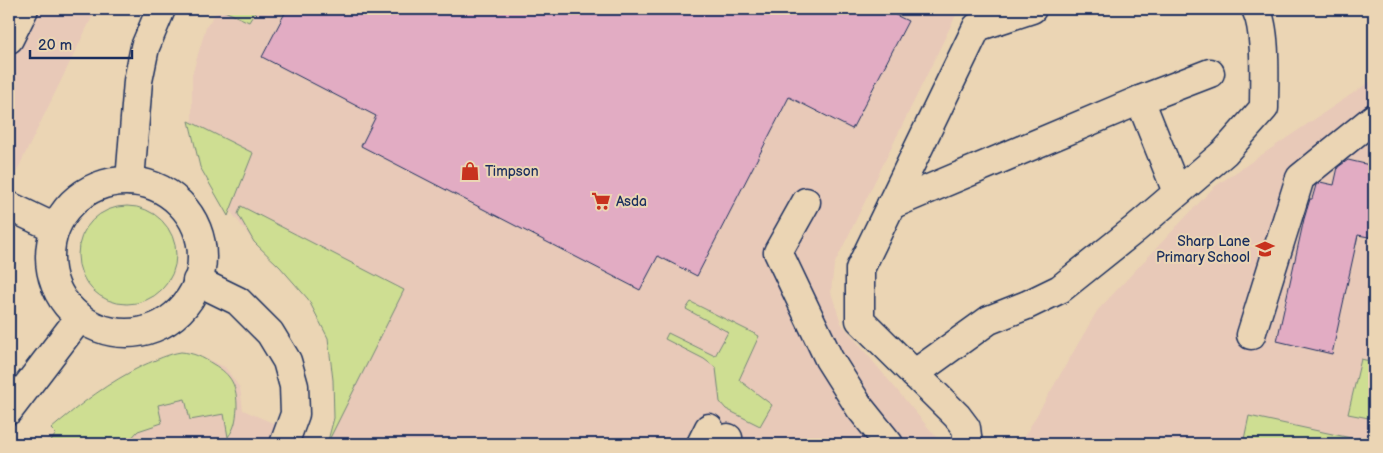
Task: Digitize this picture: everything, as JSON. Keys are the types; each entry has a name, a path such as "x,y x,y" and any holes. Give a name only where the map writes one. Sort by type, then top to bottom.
{"street":[{"path":"9,39 24,9"},
{"path":"130,182 138,81 145,46 161,9"},
{"path":"968,444 966,428 957,416 860,320 860,269 977,27 1032,9"},
{"path":"914,374 989,320 1060,289 1225,152 1264,108 1264,54 1259,15 1256,9"},
{"path":"892,205 1140,100 1210,73"},
{"path":"1140,100 1177,192"},
{"path":"1252,335 1300,178 1374,118"},
{"path":"120,181 138,182 156,187 172,197 187,212 197,230 202,250 201,271 194,291 182,308 166,322 147,330 126,333 105,330 86,322 70,310 59,294 52,276 49,256 52,237 56,228 59,219 70,204 85,192 101,185 120,181"},
{"path":"806,202 778,252 829,359 860,408 889,444"},
{"path":"9,206 56,228"},
{"path":"197,281 238,301 270,333 287,361 294,386 295,414 284,444"},
{"path":"9,410 80,317"}],"shaded area":[{"path":"9,9 96,9 9,187"},
{"path":"219,9 959,9 834,265 831,292 841,323 942,444 327,444 334,418 333,380 328,338 308,299 280,267 254,242 222,200 202,161 192,122 192,75 206,27"},
{"name":"Sharp Lane Primary School","path":"1374,79 1374,444 1037,444 1023,439 1097,311 1214,187"},
{"path":"185,354 204,358 225,367 240,388 243,410 321,444 54,444"}],"green space":[{"path":"220,9 257,9 249,22"},
{"path":"189,121 253,153 228,216 200,167"},
{"path":"127,206 146,210 162,220 172,236 176,255 172,274 162,290 146,300 127,304 108,300 92,290 82,274 78,255 82,236 92,220 108,210"},
{"path":"241,206 404,290 327,444 334,418 333,380 328,338 308,299 280,267 254,242 238,214"},
{"path":"691,302 759,336 739,380 772,405 760,426 726,409 720,402 716,368 704,359 665,339 668,333 715,356 728,332 686,309"},
{"path":"181,352 201,357 225,372 232,382 236,393 237,408 235,424 228,437 224,414 190,420 185,399 158,405 162,423 138,431 126,444 48,444 56,434 51,429 95,394 144,365"},
{"path":"1361,359 1374,362 1374,419 1348,414"},
{"path":"1249,416 1374,443 1374,444 1243,444"}],"building":[{"name":"Asda","path":"287,9 883,9 908,21 852,129 789,97 697,276 658,256 640,290 361,146 376,116 262,57"},
{"path":"1348,160 1374,166 1374,238 1358,235 1332,354 1277,341 1310,199 1312,199 1316,185 1320,182 1334,185 1338,167"}],"place":[{"name":"Timpson","path":"470,171"},
{"name":"Asda","path":"601,201"},
{"name":"Sharp Lane Primary School","path":"1265,249"}]}
